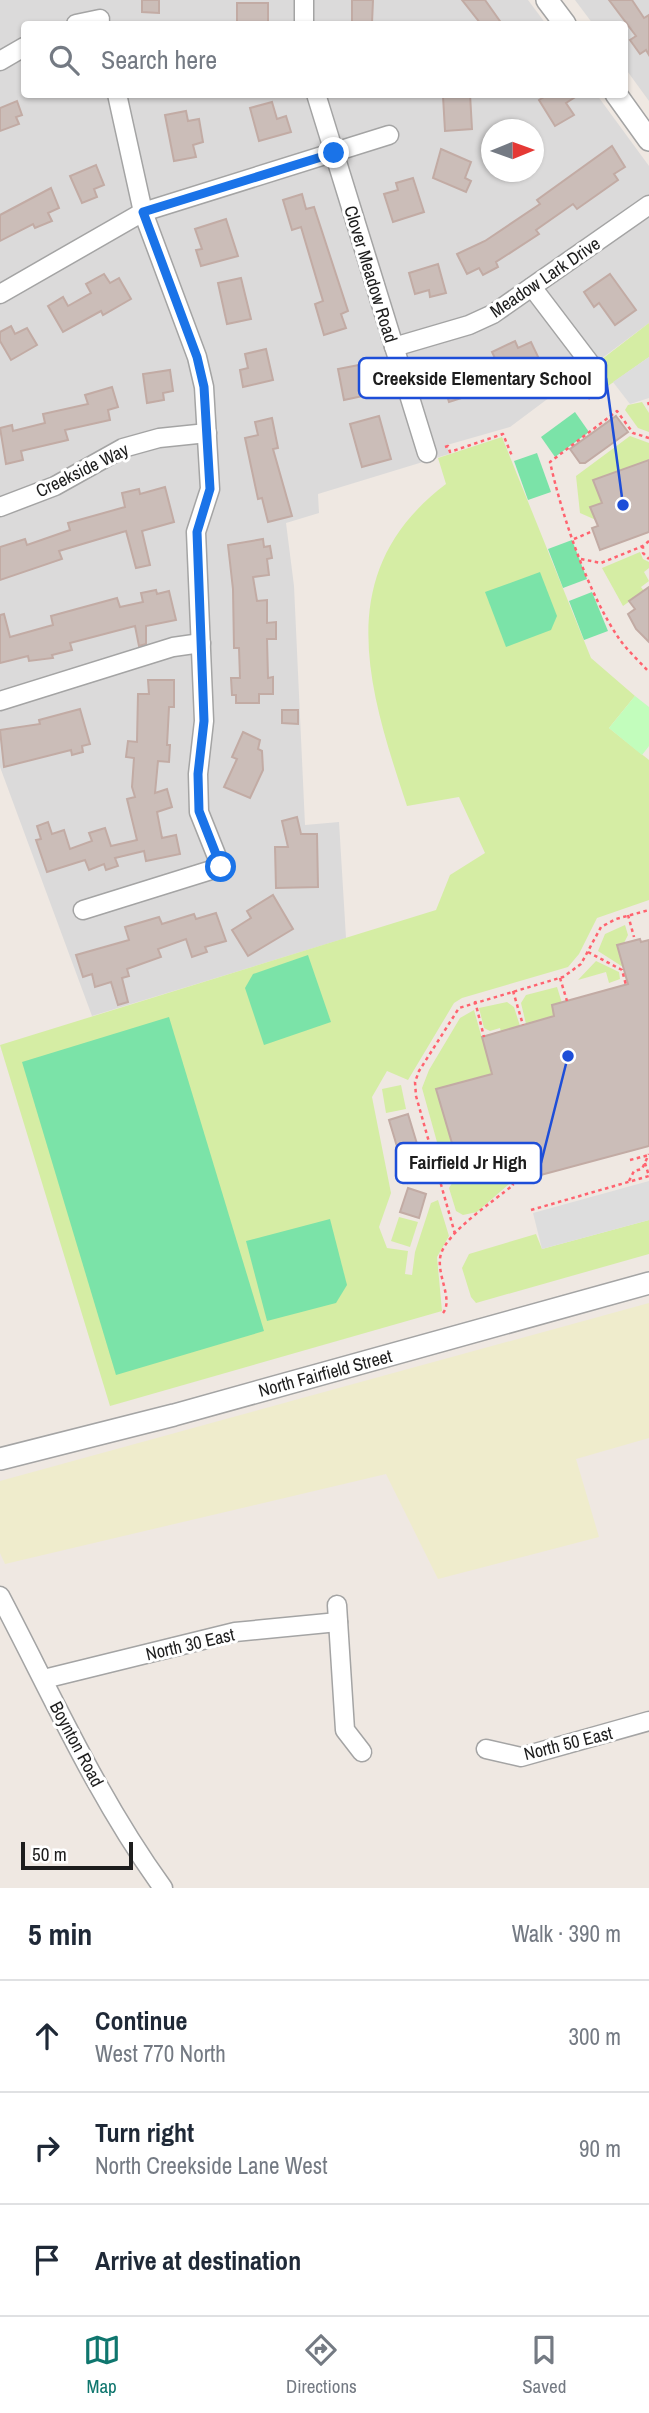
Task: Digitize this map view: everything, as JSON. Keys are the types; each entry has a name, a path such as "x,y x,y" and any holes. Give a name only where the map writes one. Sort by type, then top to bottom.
{"street":[{"path":"100,21 101,0"},
{"path":"304,0 304,21"},
{"path":"547,0 563,21"},
{"path":"0,61 21,49"},
{"path":"83,909 221,867 199,811 198,774 204,721 197,532 210,489 204,387 197,357 143,212 118,98"},
{"name":"Clover Meadow Road","path":"317,98 427,453"},
{"path":"619,98 649,140"},
{"path":"0,294 143,212 389,135"},
{"name":"Meadow Lark Drive","path":"394,347 468,325 533,287 649,205"},
{"path":"533,287 586,369"},
{"name":"Creekside Way","path":"0,507 55,486 123,448 159,438 207,433"},
{"path":"0,701 173,647 201,643"},
{"name":"North Fairfield Street","path":"0,1459 174,1415 649,1283"},
{"name":"Boynton Road","path":"0,1596 44,1679 70,1738 138,1854 163,1888"},
{"name":"North 30 East","path":"44,1679 235,1632 338,1614 345,1730 362,1752"},
{"name":"North 50 East","path":"486,1749 522,1757 649,1721"}],"path":[{"path":"586,369 577,381 590,399"},
{"path":"649,438 633,433 618,411 550,461 560,507 581,559 620,640 649,672"},
{"path":"446,447 448,446 450,452 503,434 512,456"},
{"path":"573,539 593,531"},
{"path":"581,559 601,563 649,541"},
{"path":"643,546 643,553 649,559"},
{"path":"456,1234 415,1082 455,1012 475,1001 560,978 576,968 601,927 628,915 649,910"},
{"path":"628,915 634,937"},
{"path":"587,952 621,970 626,985"},
{"path":"560,978 567,1001"},
{"path":"513,991 523,1025"},
{"path":"475,1001 484,1037"},
{"path":"443,1313 447,1306 439,1261 444,1247 513,1185 507,1164 513,1153"},
{"path":"630,1160 649,1155"},
{"path":"629,1182 634,1171 642,1169 649,1155"},
{"path":"531,1210 649,1176 645,1163"},
{"path":"440,1181 507,1164"}],"shaded area":[{"path":"0,0 528,0 544,21 21,21 21,98 599,98 649,166 649,323 510,427 447,445 449,454 318,494 319,513 286,523 294,586 305,825 339,822 346,938 92,1016 0,767"},
{"path":"575,0 649,0 649,101 628,72 628,21 591,21"},
{"path":"649,357 649,398 630,404 613,382"},
{"path":"649,1181 649,1220 542,1249 533,1213"},
{"path":"649,1303 649,1438 576,1459 599,1537 438,1579 386,1474 5,1564 0,1553 0,1481"}],"green space":[{"path":"649,323 649,357 591,398 579,383 587,377 584,373"},
{"path":"642,402 649,413 649,432 638,428 625,410 628,405"},
{"path":"575,412 589,432 555,457 541,437"},
{"path":"630,436 649,443 649,460 593,480 602,503 596,520 580,513 576,476"},
{"path":"502,437 591,658 635,696 609,728 649,760 649,900 597,918 579,954 568,967 462,998 454,1003 408,1080 387,1071 372,1097 391,1193 379,1227 387,1248 408,1251 405,1274 412,1275 415,1252 431,1203 438,1200 449,1236 437,1257 442,1311 110,1406 0,1045 436,910 450,875 485,853 459,797 407,806 380,718 368,634 372,593 385,555 409,518 446,484 438,458"},
{"path":"537,453 551,492 528,500 514,461"},
{"path":"572,540 587,579 563,588 548,549"},
{"path":"640,552 643,559 649,562 649,568 644,572 649,581 641,587 644,591 623,606 602,568"},
{"path":"540,572 557,616 551,630 506,647 485,592"},
{"path":"592,592 608,631 584,640 569,601"},
{"path":"635,696 649,707 649,746 642,755 609,728"},
{"path":"625,925 628,935 624,943 617,946 623,967 598,951 605,934"},
{"path":"308,955 331,1022 264,1045 245,988 253,974"},
{"path":"596,961 619,972 620,979 609,983 606,972 578,980"},
{"path":"557,987 562,1003 552,1006 554,1016 526,1024 521,1003 526,995"},
{"path":"507,1002 514,1007 520,1026 501,1032 500,1028 490,1031 484,1028 479,1008"},
{"path":"474,1010 492,1074 436,1090 459,1167 506,1154 506,1158 453,1175 445,1171 422,1088 429,1070 460,1018"},
{"path":"169,1017 264,1331 116,1375 22,1062"},
{"path":"401,1085 406,1109 386,1113 382,1089"},
{"path":"500,1168 505,1170 509,1184 477,1212 463,1215 456,1211 449,1188 454,1180"},
{"path":"399,1217 418,1222 410,1247 391,1241"},
{"path":"330,1219 347,1285 336,1303 267,1321 246,1241"},
{"path":"649,1220 649,1254 476,1303 471,1297 462,1268 469,1254 536,1234 542,1249"}],"building":[{"path":"142,0 159,0 159,13 142,12"},
{"path":"352,0 373,0 372,21 352,21"},
{"path":"462,0 485,0 500,21 479,21"},
{"path":"609,0 632,0 644,18 649,15 649,55 646,50 640,54 630,40 636,36 628,21 625,21"},
{"path":"237,3 268,3 268,21 237,21"},
{"path":"443,98 470,98 472,129 445,131"},
{"path":"574,98 566,103 574,115 555,126 539,100"},
{"path":"17,101 22,115 16,117 19,124 0,131 0,108"},
{"path":"272,102 277,119 286,116 291,132 259,141 250,108"},
{"path":"186,111 188,121 199,119 203,142 193,145 196,157 174,161 165,115"},
{"path":"612,146 625,167 614,174 618,180 577,209 573,204 536,230 539,234 496,262 498,267 483,275 479,268 467,274 457,254 485,241 540,204 537,200"},
{"path":"441,149 471,162 465,178 471,181 466,192 433,178"},
{"path":"96,165 104,185 94,189 97,197 82,203 70,176"},
{"path":"413,178 424,212 393,222 384,194 398,190 396,183"},
{"path":"51,188 59,208 48,213 52,221 35,228 33,224 0,241 0,215"},
{"path":"302,194 306,209 314,207 348,311 341,314 346,328 324,335 315,304 323,301 301,227 292,230 283,200"},
{"path":"226,219 238,256 201,266 196,250 202,249 195,229"},
{"path":"438,264 446,293 430,297 429,290 415,294 409,273"},
{"path":"104,274 110,283 119,278 131,299 103,315 101,311 63,332 48,306 63,297 68,306 91,293 86,284"},
{"path":"610,274 636,310 615,325 599,303 594,307 584,292"},
{"path":"241,278 251,319 227,324 218,283"},
{"path":"11,326 15,334 27,328 37,345 11,360 0,341 0,332"},
{"path":"515,341 518,348 531,342 541,363 515,376 511,368 502,373 492,352"},
{"path":"266,349 273,380 243,387 240,370 248,368 245,354"},
{"path":"359,365 363,383 370,382 372,394 344,400 338,369"},
{"path":"461,366 463,374 474,371 480,392 449,402 440,373"},
{"path":"170,370 173,391 163,393 164,400 147,403 143,374"},
{"path":"112,387 118,407 108,410 110,420 65,430 68,440 21,451 23,460 6,464 0,428 12,425 13,431 45,423 43,414 88,404 85,395"},
{"path":"379,416 391,459 362,467 350,424"},
{"path":"616,416 628,432 585,463 580,463 570,449"},
{"path":"272,418 278,448 273,449 292,516 268,522 262,498 258,499 245,438 258,435 255,422"},
{"path":"649,460 649,532 600,550 592,528 598,526 590,507 602,503 593,480"},
{"path":"165,487 174,522 142,531 150,565 136,568 126,531 59,551 62,559 0,580 0,547 25,539 27,545 70,530 68,523 125,507 122,493 139,489 140,494"},
{"path":"263,539 264,547 270,546 272,558 267,559 269,575 253,577 257,601 267,600 267,623 276,622 276,639 267,639 268,678 273,677 273,694 259,694 259,703 236,703 236,695 232,695 231,678 240,678 239,648 234,648 233,589 228,545"},
{"path":"649,587 649,642 636,629 628,614 635,609 629,601"},
{"path":"156,590 157,594 169,591 176,620 146,626 146,644 139,646 135,626 70,643 72,650 52,655 53,658 29,661 28,656 0,663 0,615 4,614 10,637 53,625 51,616 117,598 120,607 143,602 141,593"},
{"path":"148,680 174,680 174,707 169,707 169,762 158,761 155,793 167,789 172,807 157,812 162,838 176,835 180,854 146,861 144,851 115,858 118,866 106,870 104,864 89,870 85,860 47,872 36,840 41,839 37,826 48,822 52,834 64,830 70,849 92,841 89,833 105,828 111,846 137,840 127,799 135,797 132,787 134,758 126,757 128,741 137,742 138,694 149,694"},
{"path":"80,709 90,744 82,746 83,752 72,755 71,750 4,767 0,730 40,724 39,720"},
{"path":"282,710 298,710 298,724 282,723"},
{"path":"243,732 260,740 258,749 262,751 263,770 250,798 224,787 237,759 232,757"},
{"path":"297,817 301,834 317,834 318,887 276,888 275,847 288,847 282,821"},
{"path":"273,895 293,929 248,956 232,930 251,918 247,911"},
{"path":"216,913 226,941 205,947 207,952 192,957 186,939 158,949 161,957 127,969 129,976 122,978 128,1002 118,1005 111,982 95,987 92,974 83,977 76,955 129,940 125,927 159,917 162,924 194,914 196,919"},
{"path":"640,939 641,942 649,940 649,1146 522,1180 513,1152 459,1167 436,1089 492,1074 482,1037 554,1016 552,1005 628,984 617,945"},
{"path":"408,1114 427,1177 408,1183 389,1120"},
{"path":"408,1188 426,1194 419,1218 400,1212"}],"place":[{"name":"Creekside Elementary School","path":"623,505"},
{"name":"Fairfield Jr High","path":"568,1056"}],"route":[{"path":"221,867 199,811 198,774 204,721 197,532 210,489 204,387 197,357 143,212 334,153"}]}
